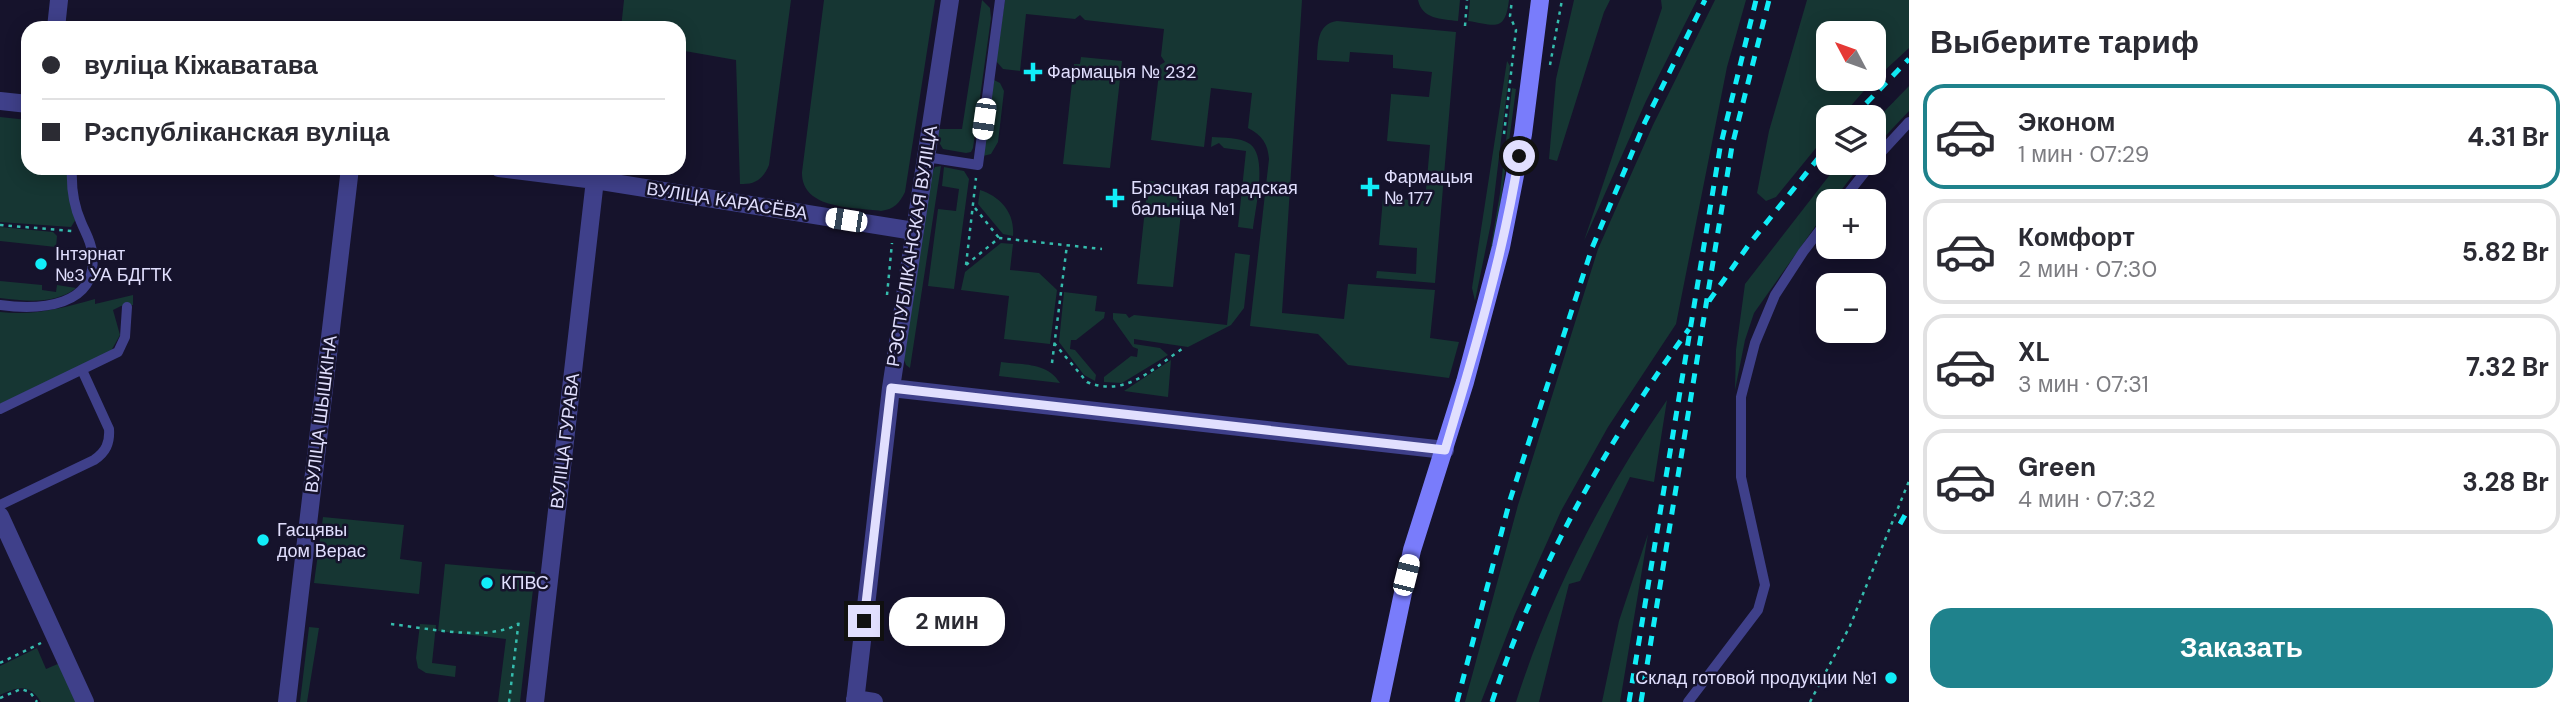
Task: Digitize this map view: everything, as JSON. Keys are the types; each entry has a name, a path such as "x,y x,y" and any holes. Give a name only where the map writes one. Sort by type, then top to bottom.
{"main road":[{"path":"1380,702 1412,551 1485,312 1509,215 1523,134 1539,0"}],"street":[{"path":"57,21 59,0"},
{"name":"РЭСПУБЛІКАНСКАЯ ВУЛІЦА","path":"855,700 891,388 950,0"},
{"path":"0,101 21,103"},
{"name":"ВУЛІЦА ШЫШКІНА","path":"287,702 349,175"},
{"name":"ВУЛІЦА КАРАСЁВА","path":"555,175 914,231"},
{"name":"ВУЛІЦА ГУРАВА","path":"535,702 595,180"},
{"path":"891,388 1445,450"},
{"path":"0,516 85,702"},
{"path":"855,700 874,702"}],"lane":[{"path":"926,157 978,165 1000,0"},
{"path":"1886,147 1909,122"},
{"path":"0,305 21,308 65,302 84,286 93,262 92,250 72,195 72,175"},
{"path":"1851,189 1862,175"},
{"path":"1688,702 1758,610 1765,585 1741,477 1741,397 1755,343 1775,295 1816,235"},
{"path":"0,409 118,352 125,337 127,307"},
{"path":"0,505 94,460 106,450 110,437 109,429 82,370"}],"path":[{"path":"1465,26 1467,0"},
{"path":"1504,138 1516,30 1510,16 1512,0"},
{"path":"978,165 966,265 999,238 1102,249"},
{"path":"974,206 999,238"},
{"path":"0,225 86,232"},
{"path":"1052,363 1067,245"},
{"path":"1054,343 1087,382 1118,388 1182,349"},
{"path":"1810,702 1850,626 1909,481"},
{"path":"509,702 519,619"},
{"path":"391,624 484,634 501,632 518,624"},
{"path":"0,663 56,636"},
{"path":"0,698 21,689 30,692 37,702"}],"green space":[{"path":"624,0 791,0 769,165 758,180 740,184 736,60 686,51 686,21 622,21"},
{"path":"824,0 935,0 905,192 896,205 886,210 857,209 831,204 810,194 804,184 802,172"},
{"path":"982,0 990,8 991,18 973,148 966,153 943,149 937,139 940,129 962,129"},
{"path":"1005,0 1302,0 1282,313 1344,319 1348,284 1435,290 1430,338 1459,342 1449,378 1348,365 1318,334 1250,326 1269,159 1263,140 1248,128 1252,93 1211,88 1204,147 1151,140 1160,65 1165,62 1161,56 1164,29 1085,20 1080,15 1075,19 1026,14 1020,71 1003,69 996,61"},
{"path":"1418,0 1460,0 1458,21 1428,14"},
{"path":"1470,0 1509,0 1505,18 1492,25 1468,21"},
{"path":"1574,0 1610,0 1557,161 1549,159 1556,79"},
{"path":"1661,0 1697,0 1646,101 1584,241 1662,8"},
{"path":"1715,0 1746,0 1727,67 1676,324 1608,427 1561,511 1515,614 1481,702 1465,702 1518,505 1598,249 1653,125"},
{"path":"1807,0 1909,0 1909,48 1886,69 1886,21 1816,21 1816,91 1864,91 1852,105 1816,105 1816,148 1776,197 1766,201 1757,193 1769,131"},
{"path":"1337,21 1456,32 1435,283 1376,278 1377,271 1416,274 1417,248 1379,245 1383,198 1425,201 1430,145 1387,141 1391,94 1429,97 1432,72 1393,68 1393,55 1350,52 1349,62 1317,60 1318,41 1322,30"},
{"path":"1081,57 1122,61 1110,168 1063,164 1074,64 1080,64"},
{"path":"1507,61 1510,66 1491,223 1475,301 1472,288"},
{"path":"994,80 1000,83 1004,91 998,142 991,154 983,156"},
{"path":"1909,86 1909,111 1886,135 1886,110"},
{"path":"1512,88 1516,89 1498,224 1486,276 1500,193"},
{"path":"0,117 21,119 21,175 70,175 76,219 71,227 0,222"},
{"path":"1212,137 1241,140 1250,144 1255,151 1259,171 1253,229 1238,227 1246,151 1224,148 1219,143 1211,147"},
{"path":"941,166 910,368 904,360 932,173 935,167"},
{"path":"944,167 964,171 969,179 954,289 928,286 938,209 956,211 959,189 942,186"},
{"path":"1830,175 1853,175 1842,189 1819,189"},
{"path":"1148,181 1184,185 1173,287 1137,284"},
{"path":"980,190 1005,207 1012,220 1013,236 1003,234 978,204"},
{"path":"1816,193 1816,225 1754,313 1745,340 1735,390 1736,350 1745,284"},
{"path":"0,227 53,232 57,236 56,247 0,241"},
{"path":"1001,243 1013,244 1010,270 1039,273 1057,290 1050,344 1004,339 1009,296 961,290 965,272"},
{"path":"1235,253 1250,255 1244,308 1231,325 1188,347 1134,339 1134,344 1160,348 1168,355 1122,383 1104,382 1104,377 1131,356 1137,357 1138,349 1133,347 1113,319 1113,313 1126,314 1129,318 1134,315 1227,325"},
{"path":"0,281 42,285 42,290 56,292 57,285 76,288 49,299 20,300 0,298"},
{"path":"1064,292 1097,296 1095,311 1105,312 1104,318 1076,340 1071,340 1070,349 1075,350 1096,375 1095,381 1084,375 1059,342"},
{"path":"133,295 133,305 113,310 120,335 111,351 0,404 0,312 37,312 95,299 95,304"},
{"path":"1171,360 1168,397 1124,391"},
{"path":"1001,362 1041,368 1055,376 1060,383 999,376"},
{"path":"1667,400 1654,482 1630,477 1580,581 1569,584 1539,702 1516,702 1545,623 1580,546 1621,471"},
{"path":"323,517 404,525 400,559 422,562 419,594 314,583"},
{"path":"1648,534 1620,702 1602,702 1619,621"},
{"path":"445,564 535,572 520,702 498,702 506,639 438,631"},
{"path":"420,624 436,625 432,663 456,666 455,677 426,673 418,668 416,658"},
{"path":"309,627 319,628 307,702 300,702"},
{"path":"37,648 46,669 60,663 78,702 41,702 32,692 23,688 0,695 0,666"}],"railway":[{"path":"1457,702 1510,500 1592,248 1645,122 1705,0"},
{"path":"1629,702 1720,148 1756,0"},
{"path":"1641,702 1732,146 1769,0"},
{"path":"1865,105 1909,59"},
{"path":"1709,301 1750,243 1816,161"},
{"path":"1492,702 1530,603 1576,508 1629,417 1689,329"},
{"path":"1900,524 1909,508"}],"place":[{"name":"Фармацыя № 232","path":"1033,72"},
{"name":"Фармацыя № 177","path":"1370,187"},
{"name":"Брэсцкая гарадская бальніца №1","path":"1115,198"},
{"name":"Інтэрнат №3 УА БДГТК","path":"41,264"},
{"name":"Гасцявы дом Верас","path":"263,540"},
{"name":"КПВС","path":"487,583"},
{"name":"Склад готовой продукции №1","path":"1891,678"}],"route":[{"path":"864,621 891,388 1445,450 1490,296 1509,215 1519,156"}]}
